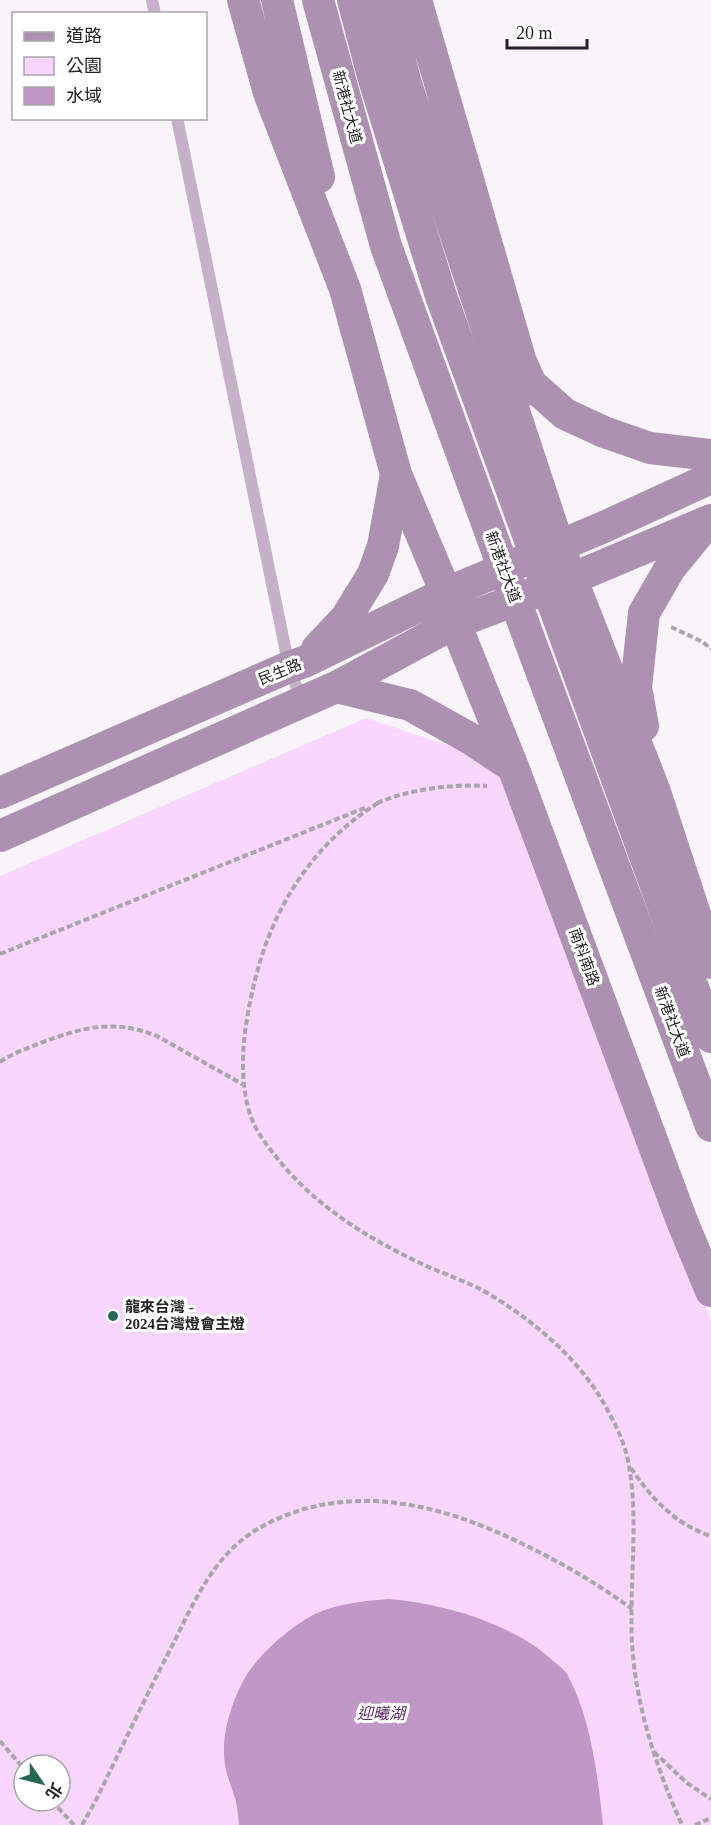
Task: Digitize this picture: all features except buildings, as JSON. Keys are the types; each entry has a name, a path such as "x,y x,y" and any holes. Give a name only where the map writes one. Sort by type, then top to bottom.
{"street":[{"path":"243,0 269,93 345,289"},
{"path":"277,0 345,289 396,474 446,593 455,623"},
{"name":"新港社大道","path":"318,0 386,246 711,1126"},
{"path":"353,0 373,76 441,296 711,1037"},
{"path":"386,0 406,84 559,547 654,789 711,963"},
{"path":"416,0 520,359 559,547"},
{"path":"520,359 531,384 565,414 604,432 650,448 711,455"},
{"path":"297,664 346,618 373,574 383,546 396,474"},
{"name":"民生路","path":"0,793 297,664 446,593 559,547 711,478"},
{"path":"0,836 336,687 455,623 571,579 709,520"},
{"path":"654,789 636,687 644,613 670,568 709,520"},
{"name":"南科南路","path":"455,623 518,781 678,1210 711,1291"},
{"path":"336,687 410,705 471,739 518,781"}],"lane":[{"path":"177,120 297,664 303,702"}],"path":[{"path":"644,613 703,642 711,649"},
{"path":"0,954 399,794 518,781"},
{"path":"378,802 357,816 324,846 297,882 276,920 262,957 249,1008 245,1036 244,1085 249,1112 259,1133 287,1170 318,1201 353,1227 385,1246 490,1294 535,1325 558,1346 594,1387 608,1409 621,1436 629,1466 633,1504 632,1641 640,1704 668,1794 682,1825"},
{"path":"0,1062 25,1049 73,1031 110,1025 127,1026 157,1036 244,1085"},
{"path":"629,1466 649,1494 663,1507 682,1521 711,1536"},
{"path":"82,1825 187,1616 210,1578 228,1552 243,1539 275,1519 310,1508 359,1500 383,1501 431,1509 456,1516 539,1552 604,1589 632,1610"},
{"path":"0,1741 12,1755"},
{"path":"653,1750 687,1783 711,1799"},
{"path":"63,1813 74,1825"},
{"path":"695,1825 711,1818"}],"green space":[{"path":"366,718 513,767 711,1320 711,1825 0,1825 0,876"}],"water":[{"name":"迎曦湖","path":"389,1599 453,1610 495,1625 534,1646 567,1674 588,1728 596,1767 603,1825 239,1825 236,1802 226,1770 224,1749 231,1711 246,1676 280,1638 312,1616 346,1604"}],"place":[{"name":"龍來台灣 - 2024台灣燈會主燈","path":"113,1316"}]}
